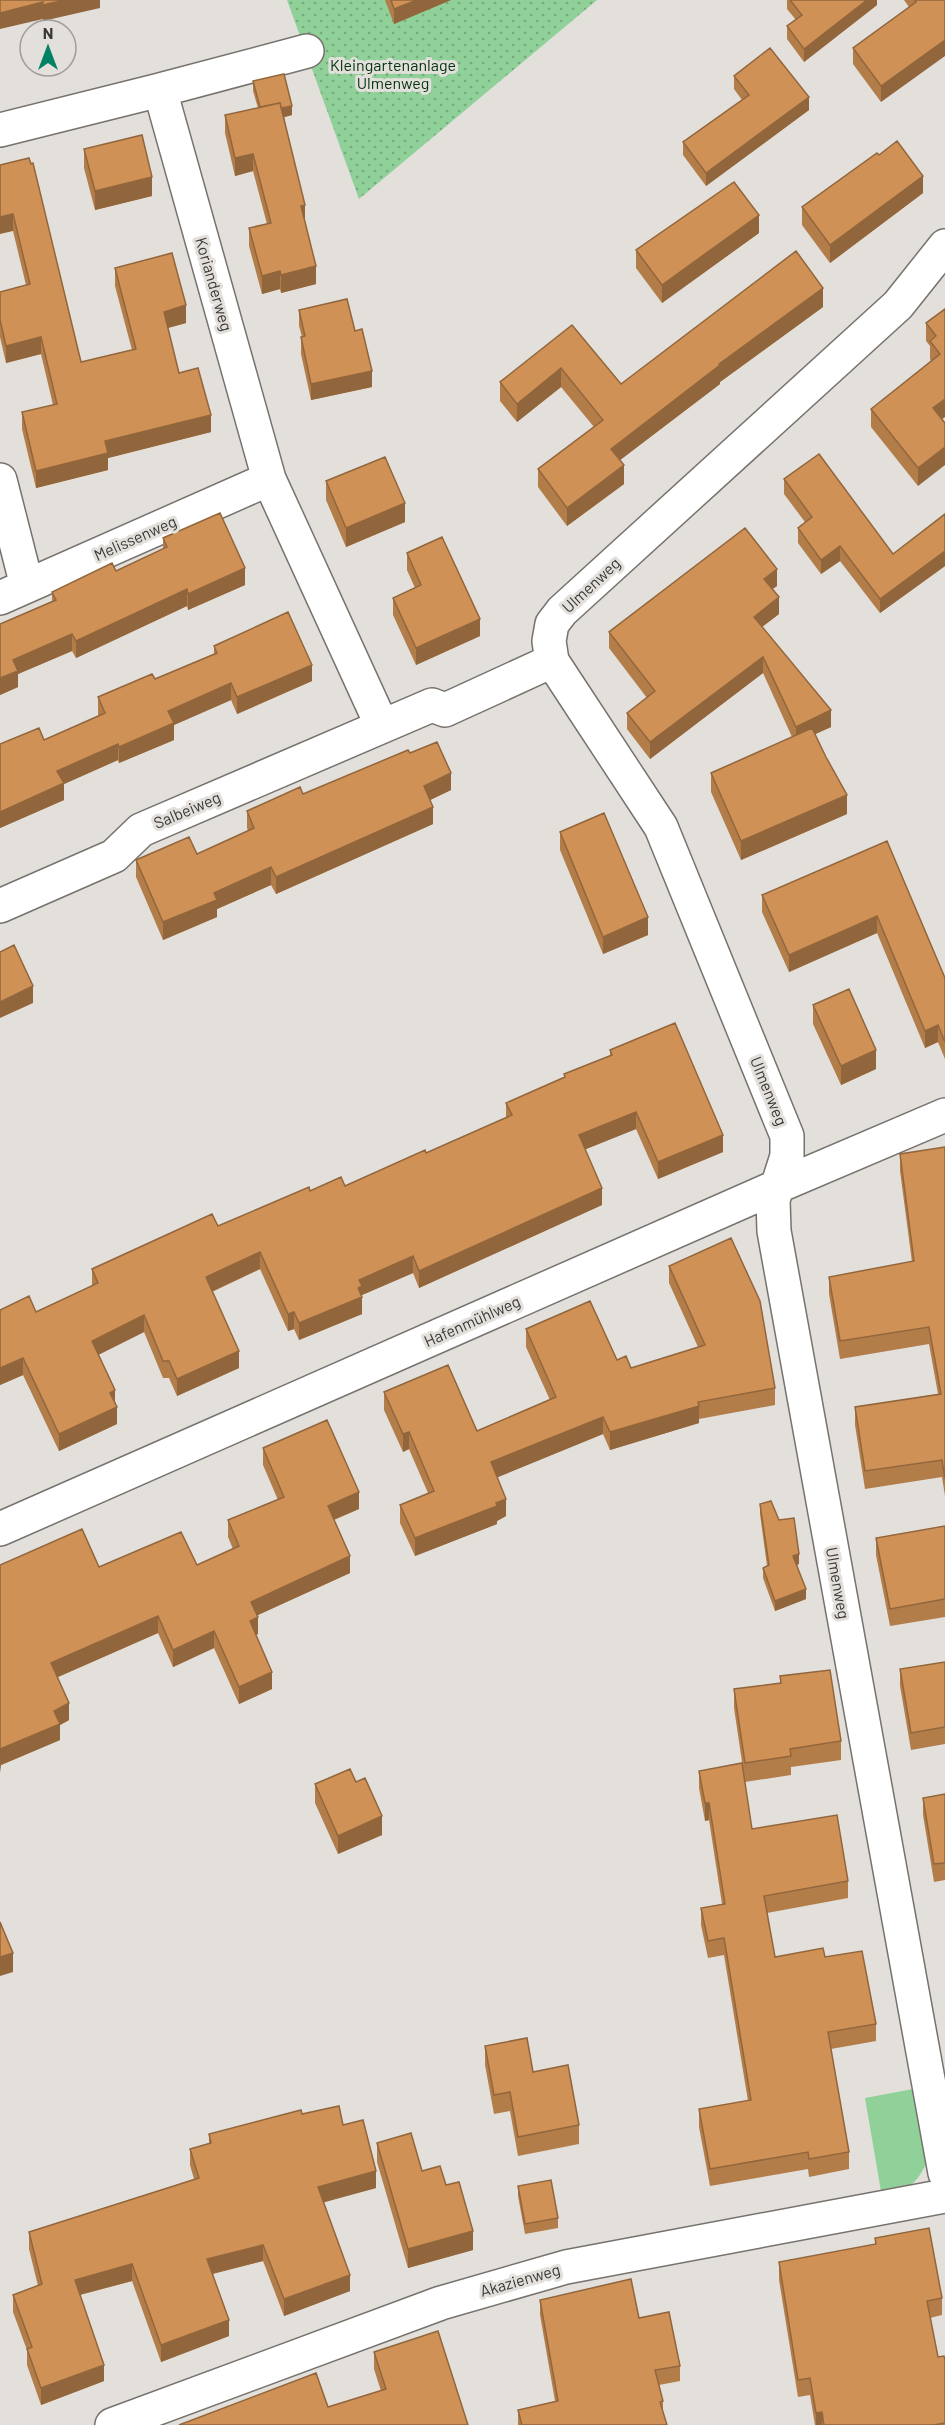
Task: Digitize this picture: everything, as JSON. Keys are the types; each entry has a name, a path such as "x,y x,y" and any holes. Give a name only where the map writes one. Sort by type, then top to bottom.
{"street":[{"path":"0,130 307,51"},
{"name":"Korianderweg","path":"160,90 269,479"},
{"name":"Ulmenweg","path":"945,246 898,306 562,611 552,624 549,641 552,661 661,827 787,1136 787,1156 776,1187 772,1215 774,1231 945,2173"},
{"path":"269,479 382,726"},
{"name":"Melissenweg","path":"13,592 269,479"},
{"path":"0,480 13,592"},
{"name":"Salbeiweg","path":"0,906 114,856 141,830 432,705 445,710 552,661"},
{"name":"Hafenmühlweg","path":"0,1529 776,1187 945,1115"},
{"name":"Akazienweg","path":"112,2425 441,2303 566,2267 945,2196"}],"green space":[{"name":"Kleingartenanlage Ulmenweg","path":"287,0 597,0 359,199"},
{"path":"913,2089 926,2164 918,2178 909,2186 882,2197 865,2098"}],"building":[{"path":"0,0 65,0 43,5 43,2 0,13"},
{"path":"391,0 417,0 394,9"},
{"path":"790,0 867,0 804,49 787,26 802,15"},
{"path":"915,0 945,0 945,40 881,86 853,48 916,2"},
{"path":"770,48 809,97 706,173 683,142 749,95 734,76"},
{"path":"284,74 292,106 281,108 280,103 260,107 253,81"},
{"path":"280,103 305,205 301,206 316,266 281,275 280,271 262,276 249,228 271,223 253,154 235,158 225,115"},
{"path":"142,135 152,177 95,191 84,149"},
{"path":"897,141 923,176 830,245 802,207"},
{"path":"29,158 31,164 33,163 81,362 136,349 115,268 172,253 186,305 164,312 179,373 198,368 211,415 105,441 108,453 36,471 22,412 57,404 41,337 6,346 0,320 0,292 30,284 13,214 0,217 0,165"},
{"path":"734,182 759,215 662,285 636,250"},
{"path":"796,251 823,288 719,364 611,449 624,465 567,508 538,469 603,420 561,368 517,404 500,382 572,325 621,384"},
{"path":"347,299 355,331 362,329 372,371 311,384 301,337 305,336 299,310"},
{"path":"945,309 945,399 933,408 945,423 945,447 918,468 871,409 940,354 930,341 936,336 926,323"},
{"path":"819,454 893,554 945,514 945,551 880,599 840,546 821,560 798,528 812,517 784,479"},
{"path":"385,457 405,503 346,528 326,481"},
{"path":"220,513 245,568 188,594 187,589 76,641 72,634 13,660 18,671 0,678 0,624 56,600 52,592 112,563 116,571 167,547 163,538"},
{"path":"745,528 777,569 764,579 779,597 754,617 831,710 796,727 763,657 650,742 627,713 655,691 609,632"},
{"path":"442,537 480,619 416,648 393,598 421,585 407,553"},
{"path":"288,612 312,665 237,697 231,683 168,711 174,723 119,747 118,744 57,771 64,783 0,812 0,744 39,728 44,740 105,713 98,697 152,674 155,679 217,653 214,646"},
{"path":"812,728 847,795 741,841 711,773"},
{"path":"437,742 451,773 424,786 433,807 276,877 271,867 214,893 217,900 163,922 136,860 189,837 197,854 254,828 247,811 300,787 303,794 408,750 410,753"},
{"path":"604,813 648,917 603,937 560,832"},
{"path":"887,841 945,978 945,1042 938,1025 925,1031 877,916 789,955 762,895"},
{"path":"14,945 33,986 0,1002 0,952"},
{"path":"849,989 876,1050 841,1066 813,1005"},
{"path":"675,1023 723,1135 658,1162 636,1112 579,1135 602,1188 419,1271 413,1256 359,1280 362,1286 358,1288 362,1297 299,1323 294,1312 288,1314 260,1252 206,1277 239,1351 177,1379 169,1361 163,1361 144,1315 92,1341 115,1390 110,1393 117,1407 59,1434 23,1358 0,1368 0,1310 29,1296 36,1312 98,1283 92,1269 212,1214 218,1226 309,1187 310,1191 341,1177 345,1186 425,1150 426,1153 512,1115 506,1103 565,1077 564,1074 612,1055 610,1050"},
{"path":"945,1147 945,1479 942,1460 865,1471 855,1407 941,1394 929,1327 840,1341 829,1277 914,1261 900,1154"},
{"path":"731,1238 760,1301 775,1388 698,1402 699,1406 610,1432 603,1417 491,1462 506,1499 496,1503 497,1506 415,1538 400,1505 434,1491 409,1432 403,1434 384,1392 448,1365 477,1431 556,1397 526,1329 590,1301 617,1360 626,1356 631,1368 705,1345 669,1266"},
{"path":"327,1420 359,1492 328,1506 350,1556 251,1602 258,1617 250,1621 272,1672 239,1687 214,1631 173,1650 158,1616 51,1663 69,1703 54,1711 60,1724 0,1749 0,1565 82,1529 99,1567 181,1532 197,1565 239,1546 228,1520 284,1497 263,1448"},
{"path":"771,1501 779,1520 794,1518 799,1554 793,1556 806,1589 775,1601 763,1568 769,1565 760,1504"},
{"path":"945,1526 945,1599 890,1609 876,1538"},
{"path":"945,1662 945,1727 911,1733 900,1669"},
{"path":"830,1670 841,1741 790,1749 791,1756 745,1763 734,1689 781,1683 780,1676"},
{"path":"742,1763 752,1829 837,1815 848,1881 764,1896 775,1957 823,1948 825,1957 862,1951 876,2024 828,2032 849,2152 809,2159 808,2152 710,2169 699,2109 751,2100 724,1938 708,1941 701,1908 725,1904 709,1803 705,1803 699,1771"},
{"path":"350,1769 356,1782 365,1778 382,1816 338,1836 315,1784"},
{"path":"945,1794 945,1863 934,1864 923,1798"},
{"path":"0,1922 13,1953 0,1957"},
{"path":"527,2038 533,2072 568,2065 579,2125 518,2137 510,2092 494,2095 485,2046"},
{"path":"339,2106 343,2125 363,2120 376,2171 318,2187 350,2275 284,2299 263,2245 207,2259 229,2320 161,2345 132,2264 75,2280 104,2365 41,2388 27,2349 32,2347 13,2295 42,2284 29,2232 199,2178 190,2149 211,2143 209,2134 301,2110 302,2114"},
{"path":"411,2133 422,2171 440,2166 446,2185 459,2182 473,2231 408,2249 377,2143"},
{"path":"551,2180 558,2218 525,2224 518,2186"},
{"path":"929,2228 942,2298 927,2301 938,2357 944,2356 945,2360 945,2423 934,2425 824,2425 822,2412 816,2413 810,2378 798,2380 779,2262 876,2244 875,2238"},
{"path":"631,2279 639,2318 669,2312 680,2366 655,2370 663,2401 660,2402 667,2425 522,2425 518,2410 558,2401 540,2300"},
{"path":"438,2331 468,2425 179,2425 316,2373 328,2407 386,2389 374,2352"}]}
